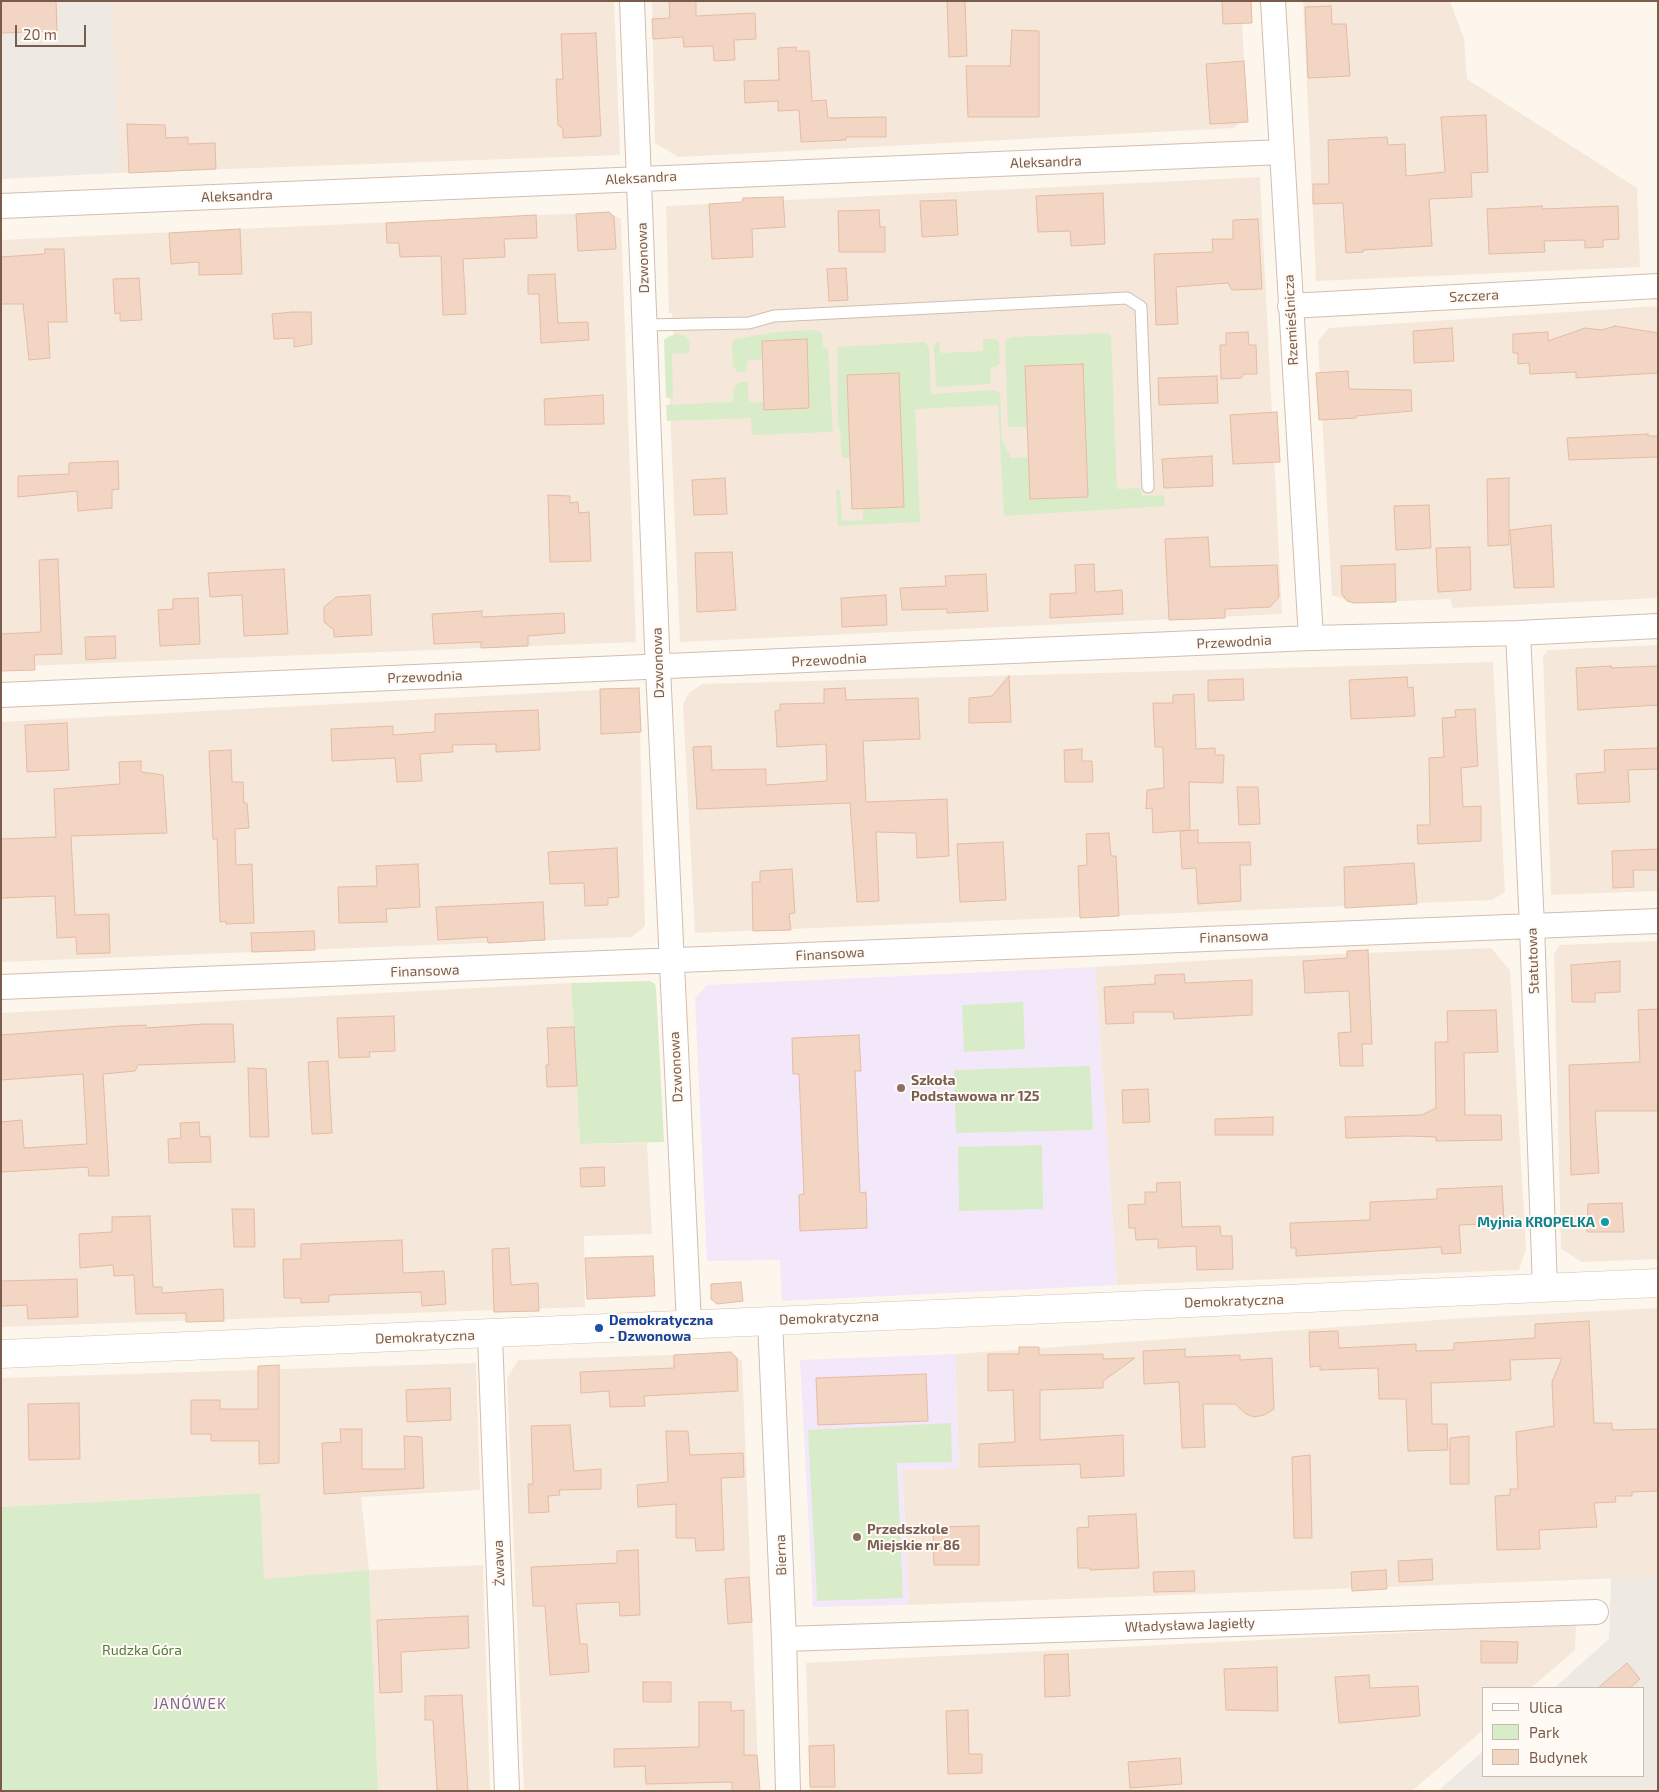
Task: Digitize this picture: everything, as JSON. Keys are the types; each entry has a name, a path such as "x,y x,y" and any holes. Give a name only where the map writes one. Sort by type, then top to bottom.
{"street":[{"name":"Dzwonowa","path":"632,1 658,668 689,1324"},
{"name":"Rzemieślnicza","path":"1273,1 1311,638"},
{"name":"Aleksandra","path":"1,206 1282,152"},
{"name":"Szczera","path":"1290,306 1658,286"},
{"name":"Przewodnia","path":"1,695 658,668 1311,638 1518,633 1658,626"},
{"name":"Statutowa","path":"1518,633 1532,926 1544,1288"},
{"name":"Finansowa","path":"1,987 671,962 1658,920"},
{"name":"Demokratyczna","path":"1,1354 490,1335 770,1320 1658,1284"},
{"name":"Bierna","path":"770,1320 784,1638 788,1791"},
{"name":"Żwawa","path":"490,1335 507,1791"},
{"name":"Władysława Jagiełły","path":"784,1638 1596,1612"}],"lane":[{"path":"645,325 749,323 774,316 1127,298 1141,307 1148,487"}],"shaded area":[{"path":"1,1 112,1 118,173 1,179"},
{"path":"110,1 614,1 620,155 118,173"},
{"path":"652,1 1241,1 1247,117 1234,128 678,157 655,143"},
{"path":"1303,1 1450,1 1464,39 1467,79 1637,188 1640,267 1316,281"},
{"path":"1260,177 1282,614 680,642 667,342 674,341 672,313 669,313 666,206"},
{"path":"609,212 621,219 636,642 1,667 1,240"},
{"path":"1658,306 1658,598 1453,608 1450,599 1354,603 1332,595 1318,341 1329,328"},
{"path":"1658,645 1658,891 1551,895 1543,656 1548,650"},
{"path":"1493,662 1505,892 1492,900 695,933 683,704 689,693 702,684"},
{"path":"634,688 639,693 645,926 632,937 1,962 1,722"},
{"path":"1658,941 1658,1259 1582,1262 1561,1249 1554,954 1560,945"},
{"path":"1491,948 1510,970 1526,1249 1519,1270 1117,1285 1095,967 1265,957"},
{"name":"Szkoła Podstawowa nr 125","path":"1095,967 1117,1285 782,1301 780,1260 707,1261 695,998 707,985"},
{"path":"571,983 580,1144 647,1143 652,1234 584,1236 585,1307 1,1327 1,1013"},
{"path":"1658,1308 1658,1572 1652,1577 909,1605 902,1469 959,1468 955,1354 1466,1318"},
{"path":"729,1353 742,1361 759,1791 524,1791 507,1379 518,1360"},
{"name":"Przedszkole Miejskie nr 86","path":"955,1354 959,1468 902,1469 909,1605 813,1607 800,1360"},
{"path":"476,1363 480,1490 361,1497 369,1570 263,1580 260,1493 1,1507 1,1378"},
{"path":"483,1565 490,1791 378,1791 369,1570"},
{"path":"1658,1572 1658,1791 1438,1791 1482,1752 1482,1777 1644,1777 1644,1687 1555,1687 1609,1639 1611,1578 1652,1577"},
{"path":"1576,1624 1575,1650 1532,1687 1482,1687 1482,1731 1412,1791 810,1791 806,1663"}],"green space":[{"path":"816,330 822,333 823,347 828,350 833,432 752,435 751,418 667,421 666,405 733,402 733,390 739,382 748,382 749,403 763,402 764,410 809,408 806,339 762,341 762,359 747,361 747,371 738,372 733,367 732,342 735,339 776,332"},
{"path":"1108,333 1111,337 1117,489 1141,488 1142,496 1164,495 1165,506 1004,516 998,405 915,409 920,522 838,526 836,491 840,490 842,521 863,520 863,509 904,507 899,373 847,375 850,458 842,458 838,426 837,347 925,342 929,349 931,394 995,390 1000,393 1002,443 1005,443 1006,451 1009,451 1010,458 1029,457 1030,499 1088,497 1083,365 1026,367 1028,427 1008,427 1005,343 1006,340 1012,337"},
{"path":"678,334 686,337 689,341 690,353 672,354 673,398 666,398 664,340 669,336"},
{"path":"983,339 995,339 999,342 1000,363 996,367 990,367 991,384 936,387 934,347 936,342 939,342 940,353 983,351"},
{"path":"650,981 655,984 656,988 664,1142 580,1144 571,983"},
{"path":"1023,1002 1025,1049 964,1052 962,1005"},
{"path":"1090,1066 1093,1130 956,1133 954,1070"},
{"path":"1042,1145 1043,1209 959,1211 958,1147"},
{"path":"951,1423 952,1462 897,1463 903,1598 817,1601 808,1430"},
{"name":"Rudzka Góra","path":"260,1493 264,1579 369,1570 378,1791 1,1791 1,1507"}],"building":[{"path":"1,1 56,1 57,31 1,33"},
{"path":"669,1 696,1 696,16 755,13 756,39 734,40 735,60 714,61 713,46 684,47 683,37 653,39 652,19 670,18"},
{"path":"947,1 965,1 967,56 949,57"},
{"path":"1222,1 1251,1 1252,23 1223,24"},
{"path":"1331,6 1332,24 1346,24 1350,76 1308,78 1305,7"},
{"path":"1012,30 1039,31 1039,117 968,117 966,66 1010,66"},
{"path":"596,33 601,136 563,138 563,129 558,125 556,79 563,79 561,34"},
{"path":"796,47 796,51 809,51 812,101 826,100 828,118 886,117 886,137 846,137 846,140 801,142 799,110 778,111 778,101 745,103 744,81 779,80 778,48"},
{"path":"1244,61 1248,122 1210,124 1206,64"},
{"path":"1486,115 1488,172 1471,173 1472,197 1429,199 1432,246 1363,250 1363,252 1346,253 1343,203 1313,204 1313,184 1329,184 1328,140 1387,137 1388,145 1405,144 1406,176 1445,172 1441,117"},
{"path":"127,124 165,125 166,138 188,137 188,144 215,143 216,169 129,173"},
{"path":"1103,193 1105,244 1071,246 1070,231 1038,232 1036,196"},
{"path":"783,197 785,227 752,229 753,257 712,259 709,204 742,202 743,198"},
{"path":"956,200 958,235 922,237 920,201"},
{"path":"1542,206 1542,209 1618,206 1619,239 1603,240 1603,247 1585,248 1585,240 1544,241 1545,252 1489,254 1487,209"},
{"path":"879,210 880,227 885,227 885,252 839,252 838,211"},
{"path":"609,212 614,217 616,249 578,251 576,214"},
{"path":"536,215 537,238 504,239 505,257 463,259 466,314 443,315 441,256 400,257 399,243 387,243 386,223"},
{"path":"1258,219 1262,289 1232,290 1228,283 1176,287 1178,324 1156,325 1154,254 1213,252 1212,239 1233,239 1233,220"},
{"path":"240,229 242,274 199,275 199,262 171,264 169,233"},
{"path":"45,249 64,249 67,322 48,322 50,358 29,360 23,304 1,304 1,257 45,254"},
{"path":"846,268 848,300 829,301 827,269"},
{"path":"555,274 558,323 588,322 589,340 541,343 539,294 528,294 528,275"},
{"path":"139,278 142,320 120,321 120,313 115,314 113,279"},
{"path":"311,312 312,344 294,347 294,338 274,339 272,314"},
{"path":"1615,326 1658,333 1658,373 1576,378 1576,372 1530,374 1529,363 1518,364 1518,353 1513,353 1513,334 1548,332 1548,341 1585,328 1602,330"},
{"path":"1452,328 1454,361 1414,363 1413,331"},
{"path":"1248,332 1249,345 1256,345 1257,374 1244,374 1241,378 1221,379 1220,345 1226,345 1226,333"},
{"path":"807,339 809,408 764,410 762,341"},
{"path":"1083,364 1088,497 1030,499 1025,366"},
{"path":"1348,371 1349,389 1411,390 1412,411 1356,416 1356,418 1319,420 1316,373"},
{"path":"899,373 904,507 852,509 847,375"},
{"path":"1217,376 1218,403 1159,405 1158,378"},
{"path":"603,395 604,424 545,425 544,399"},
{"path":"1277,412 1280,462 1233,464 1230,415"},
{"path":"1648,434 1648,436 1658,436 1658,457 1569,460 1567,438"},
{"path":"1212,456 1213,486 1164,488 1162,459"},
{"path":"118,461 119,489 112,490 112,508 78,511 77,491 18,497 18,476 69,474 69,463"},
{"path":"725,478 727,514 694,515 692,480"},
{"path":"1509,478 1509,545 1488,546 1487,479"},
{"path":"548,495 570,496 570,503 578,502 579,513 589,512 591,561 550,562"},
{"path":"1429,505 1431,548 1396,550 1394,506"},
{"path":"1551,525 1554,587 1514,588 1510,530"},
{"path":"1208,537 1210,567 1277,565 1279,597 1270,607 1225,609 1225,618 1169,620 1165,539"},
{"path":"1470,547 1471,590 1438,592 1436,548"},
{"path":"732,552 736,610 697,612 695,553"},
{"path":"58,559 62,654 34,655 35,670 1,671 1,634 41,632 39,560"},
{"path":"1094,564 1095,592 1122,590 1123,614 1050,618 1050,594 1076,593 1075,565"},
{"path":"1395,564 1396,602 1354,603 1347,601 1342,594 1341,566"},
{"path":"284,569 288,634 244,636 242,595 210,597 208,573"},
{"path":"986,574 988,611 947,613 947,609 902,610 900,588 946,586 945,576"},
{"path":"370,595 372,635 334,637 334,630 324,622 324,607 336,597"},
{"path":"886,595 887,625 842,627 841,598"},
{"path":"198,598 200,644 160,646 158,610 173,609 173,599"},
{"path":"482,611 482,617 564,613 565,633 528,636 528,646 481,648 481,642 434,644 432,614"},
{"path":"115,636 116,658 86,660 85,637"},
{"path":"1611,666 1611,668 1658,666 1658,705 1578,710 1576,668"},
{"path":"1009,676 1011,722 969,723 969,698 992,696"},
{"path":"1407,677 1408,688 1413,687 1415,716 1351,719 1349,680"},
{"path":"1243,679 1244,700 1208,701 1208,680"},
{"path":"639,688 641,732 601,734 600,689"},
{"path":"845,688 846,700 918,698 920,739 863,741 866,802 947,799 949,856 917,858 916,833 876,832 879,901 857,902 850,803 697,809 693,747 711,746 712,770 766,769 766,785 827,781 826,744 777,747 775,711 780,710 780,704 824,703 824,689"},
{"path":"1194,694 1196,749 1215,748 1215,755 1224,755 1223,783 1189,782 1190,830 1153,833 1152,808 1146,809 1147,790 1164,788 1163,747 1155,747 1153,703 1173,703 1173,695"},
{"path":"1475,709 1478,766 1461,768 1463,807 1481,806 1481,841 1418,844 1417,825 1430,825 1429,758 1444,757 1442,718 1456,717 1455,710"},
{"path":"538,710 540,750 496,752 496,744 452,745 453,752 420,754 422,781 397,782 395,758 332,761 331,729 393,726 393,735 435,732 435,714"},
{"path":"67,723 69,770 27,772 25,725"},
{"path":"1658,748 1658,769 1628,770 1630,802 1578,804 1576,774 1605,772 1604,750"},
{"path":"1082,749 1082,761 1092,761 1093,782 1065,782 1064,750"},
{"path":"231,750 232,782 243,782 244,803 247,803 249,828 235,829 236,865 252,864 254,923 226,924 226,921 220,922 217,839 213,839 209,751"},
{"path":"141,761 141,772 163,775 167,833 71,836 75,915 109,914 110,953 77,954 76,937 57,938 55,896 1,898 1,839 56,837 54,789 120,784 119,762"},
{"path":"1237,787 1258,787 1260,824 1239,825"},
{"path":"1198,830 1198,843 1250,842 1251,865 1240,865 1241,901 1198,904 1196,868 1182,869 1180,831"},
{"path":"1109,833 1111,856 1116,856 1119,916 1080,918 1078,866 1087,865 1086,834"},
{"path":"1003,842 1006,900 960,902 957,844"},
{"path":"617,848 619,897 608,898 608,905 585,906 584,883 550,884 548,852"},
{"path":"1658,849 1658,870 1633,870 1634,887 1613,888 1612,851"},
{"path":"1414,863 1417,904 1345,908 1344,867"},
{"path":"418,864 420,907 386,909 387,922 339,923 338,887 377,886 376,866"},
{"path":"792,869 795,913 789,914 791,930 753,931 752,882 760,882 760,871"},
{"path":"543,902 545,940 488,943 487,937 438,940 436,907"},
{"path":"314,931 315,950 252,952 251,933"},
{"path":"1368,950 1372,1044 1362,1044 1363,1066 1340,1066 1338,1033 1351,1032 1349,991 1305,993 1303,961 1347,958 1347,951"},
{"path":"1620,961 1620,992 1595,993 1595,1002 1572,1002 1571,965"},
{"path":"1184,974 1185,983 1252,980 1252,1015 1174,1019 1173,1012 1133,1012 1134,1023 1106,1024 1104,987 1155,984 1155,975"},
{"path":"1658,1009 1658,1111 1595,1111 1599,1173 1571,1175 1569,1065 1640,1062 1638,1010"},
{"path":"1496,1010 1498,1052 1464,1053 1465,1115 1501,1115 1502,1140 1436,1141 1436,1137 1408,1136 1346,1138 1345,1117 1422,1115 1436,1108 1435,1042 1448,1042 1447,1011"},
{"path":"394,1016 395,1051 369,1052 370,1057 339,1058 337,1018"},
{"path":"233,1024 235,1062 138,1065 135,1071 103,1074 109,1176 89,1176 88,1167 1,1172 1,1122 22,1120 24,1148 87,1144 83,1074 1,1080 1,1035 121,1026 146,1025 146,1028"},
{"path":"574,1027 577,1086 547,1087 546,1065 549,1065 547,1028"},
{"path":"859,1035 861,1071 855,1071 860,1193 866,1192 867,1228 800,1231 799,1195 804,1194 799,1074 793,1074 792,1038"},
{"path":"328,1061 332,1133 312,1134 308,1062"},
{"path":"248,1068 266,1069 269,1137 250,1137"},
{"path":"1148,1089 1150,1122 1123,1123 1122,1090"},
{"path":"1273,1117 1273,1135 1215,1135 1215,1119"},
{"path":"199,1122 200,1137 210,1136 211,1162 169,1163 168,1139 181,1138 180,1123"},
{"path":"604,1167 605,1186 581,1187 580,1168"},
{"path":"1180,1182 1182,1227 1220,1226 1221,1236 1232,1236 1233,1269 1197,1270 1196,1246 1158,1248 1158,1239 1136,1240 1135,1228 1129,1228 1128,1205 1145,1204 1145,1192 1157,1192 1156,1183"},
{"path":"1502,1186 1504,1223 1459,1225 1461,1253 1442,1254 1441,1247 1296,1256 1296,1248 1291,1248 1290,1223 1370,1220 1370,1202 1437,1199 1437,1189"},
{"name":"Myjnia KROPELKA","path":"1622,1203 1624,1232 1587,1232 1588,1204"},
{"path":"232,1209 254,1209 255,1247 234,1247"},
{"path":"150,1216 153,1287 162,1287 162,1293 223,1289 224,1321 186,1322 186,1313 136,1314 134,1275 114,1276 113,1265 80,1268 79,1234 112,1232 112,1217"},
{"path":"402,1240 403,1273 444,1271 446,1304 422,1306 421,1292 329,1295 329,1302 301,1303 301,1298 284,1298 283,1259 301,1259 301,1244"},
{"path":"509,1248 511,1285 538,1283 539,1311 494,1312 492,1249"},
{"path":"653,1256 655,1296 587,1299 585,1258"},
{"path":"77,1279 78,1317 28,1319 27,1305 1,1306 1,1281"},
{"path":"741,1282 743,1301 717,1304 711,1299 711,1284"},
{"path":"1589,1321 1594,1423 1612,1423 1612,1430 1658,1429 1658,1491 1632,1492 1632,1496 1615,1496 1616,1502 1594,1503 1597,1527 1539,1530 1540,1549 1497,1550 1495,1496 1510,1495 1510,1489 1518,1489 1516,1432 1554,1426 1552,1382 1562,1358 1510,1360 1511,1380 1431,1383 1432,1424 1447,1424 1448,1450 1408,1451 1406,1399 1379,1399 1378,1368 1320,1370 1320,1366 1310,1367 1309,1332 1338,1331 1339,1348 1416,1344 1416,1351 1454,1350 1454,1343 1535,1338 1535,1324"},
{"path":"1019,1347 1039,1347 1039,1355 1103,1354 1103,1359 1135,1358 1103,1381 1103,1388 1040,1390 1040,1440 1123,1435 1124,1476 1081,1478 1080,1464 979,1467 979,1444 1015,1442 1013,1390 988,1391 988,1354 1019,1354"},
{"path":"1185,1349 1185,1357 1240,1355 1240,1360 1272,1358 1274,1409 1264,1415 1254,1417 1246,1414 1235,1404 1203,1404 1205,1447 1182,1448 1179,1382 1144,1384 1143,1351"},
{"path":"731,1352 737,1358 738,1391 644,1396 645,1406 610,1407 609,1391 581,1393 580,1372 674,1368 674,1355"},
{"path":"279,1365 279,1463 259,1464 259,1441 211,1441 211,1434 191,1434 191,1400 220,1400 220,1409 258,1409 258,1366"},
{"path":"926,1374 928,1421 818,1425 816,1378"},
{"path":"450,1388 451,1420 407,1422 406,1390"},
{"path":"79,1403 80,1459 29,1460 28,1404"},
{"path":"570,1425 574,1471 601,1469 601,1489 559,1490 560,1495 548,1496 549,1512 529,1513 528,1484 533,1484 531,1426"},
{"path":"340,1429 362,1429 362,1469 405,1469 404,1436 422,1437 424,1488 324,1494 322,1443 341,1442"},
{"path":"666,1431 688,1431 690,1455 743,1453 744,1477 721,1478 724,1550 696,1551 695,1538 676,1538 676,1504 638,1507 637,1485 668,1482"},
{"path":"1469,1436 1469,1484 1450,1484 1450,1438"},
{"path":"1310,1455 1312,1538 1294,1538 1292,1457"},
{"path":"1136,1514 1139,1568 1090,1570 1090,1568 1078,1568 1077,1528 1089,1527 1088,1516"},
{"path":"979,1526 979,1565 934,1565 933,1527"},
{"path":"638,1550 640,1615 620,1616 619,1602 576,1604 580,1644 587,1644 589,1672 550,1675 545,1606 533,1606 531,1567 617,1563 617,1551"},
{"path":"1432,1559 1433,1580 1399,1582 1398,1561"},
{"path":"1386,1570 1387,1589 1352,1591 1351,1572"},
{"path":"1194,1571 1195,1591 1154,1592 1153,1572"},
{"path":"749,1577 752,1622 728,1624 725,1579"},
{"path":"468,1616 469,1648 401,1652 402,1692 380,1693 377,1620"},
{"path":"1481,1641 1518,1642 1517,1663 1481,1663"},
{"path":"1068,1654 1070,1696 1045,1697 1044,1655"},
{"path":"1627,1663 1640,1679 1631,1687 1599,1687"},
{"path":"1277,1667 1278,1711 1226,1710 1224,1669"},
{"path":"1369,1675 1370,1688 1418,1686 1420,1716 1339,1723 1335,1677"},
{"path":"643,1682 671,1682 671,1702 643,1702"},
{"path":"462,1695 468,1791 437,1791 433,1720 425,1720 425,1696"},
{"path":"699,1702 731,1702 731,1711 744,1710 744,1755 757,1755 760,1791 732,1791 732,1782 646,1784 645,1766 614,1767 614,1749 699,1747"},
{"path":"968,1710 969,1754 982,1754 982,1773 948,1774 946,1711"},
{"path":"834,1745 835,1787 810,1787 809,1746"},
{"path":"1180,1758 1182,1784 1130,1788 1128,1762"}],"place":[{"name":"Szkoła Podstawowa nr 125","path":"901,1088"},
{"name":"Myjnia KROPELKA","path":"1605,1222"},
{"name":"Demokratyczna - Dzwonowa","path":"599,1328"},
{"name":"Przedszkole Miejskie nr 86","path":"857,1537"}],"district":[{"name":"JANÓWEK","path":"190,1704"}]}
